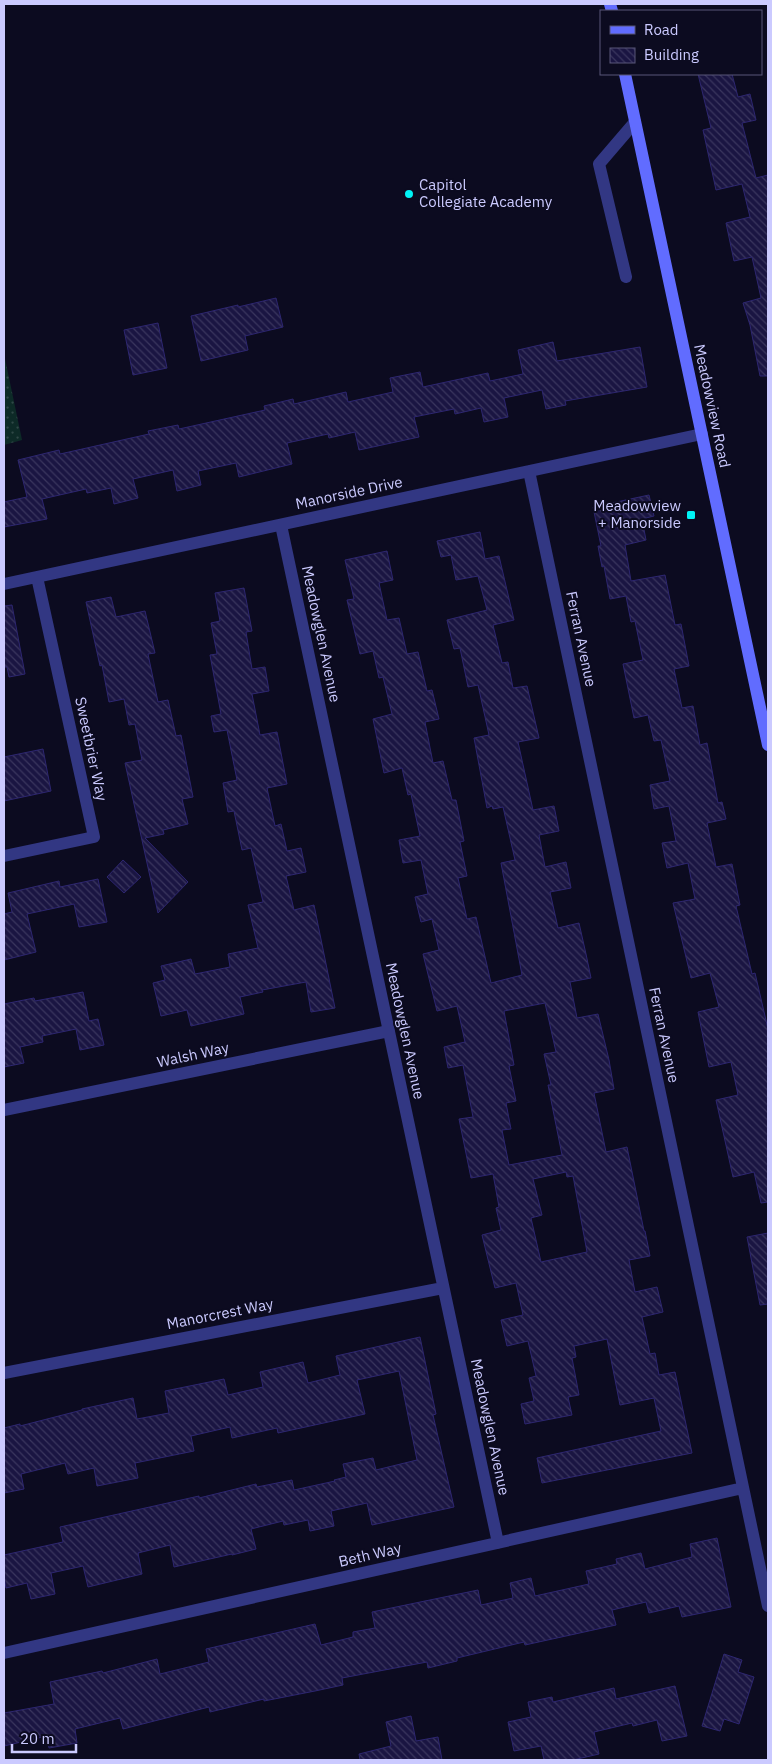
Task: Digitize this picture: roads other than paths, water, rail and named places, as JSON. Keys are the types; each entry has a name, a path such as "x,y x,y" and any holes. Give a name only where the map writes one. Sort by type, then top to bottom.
{"main road":[{"name":"Meadowview Road","path":"625,75 768,745"}],"street":[{"path":"626,277 599,164 635,122"},
{"name":"Manorside Drive","path":"4,584 702,434"},
{"name":"Ferran Avenue","path":"529,471 768,1606"},
{"name":"Meadowglen Avenue","path":"281,525 498,1543"},
{"name":"Sweetbrier Way","path":"4,856 94,837 37,577"},
{"name":"Walsh Way","path":"4,1110 389,1031"},
{"name":"Manorcrest Way","path":"4,1373 443,1288"},
{"name":"Beth Way","path":"4,1653 744,1488"}],"place":[{"name":"Capitol Collegiate Academy","path":"409,194"},
{"name":"Meadowview + Manorside","path":"691,515"}]}
